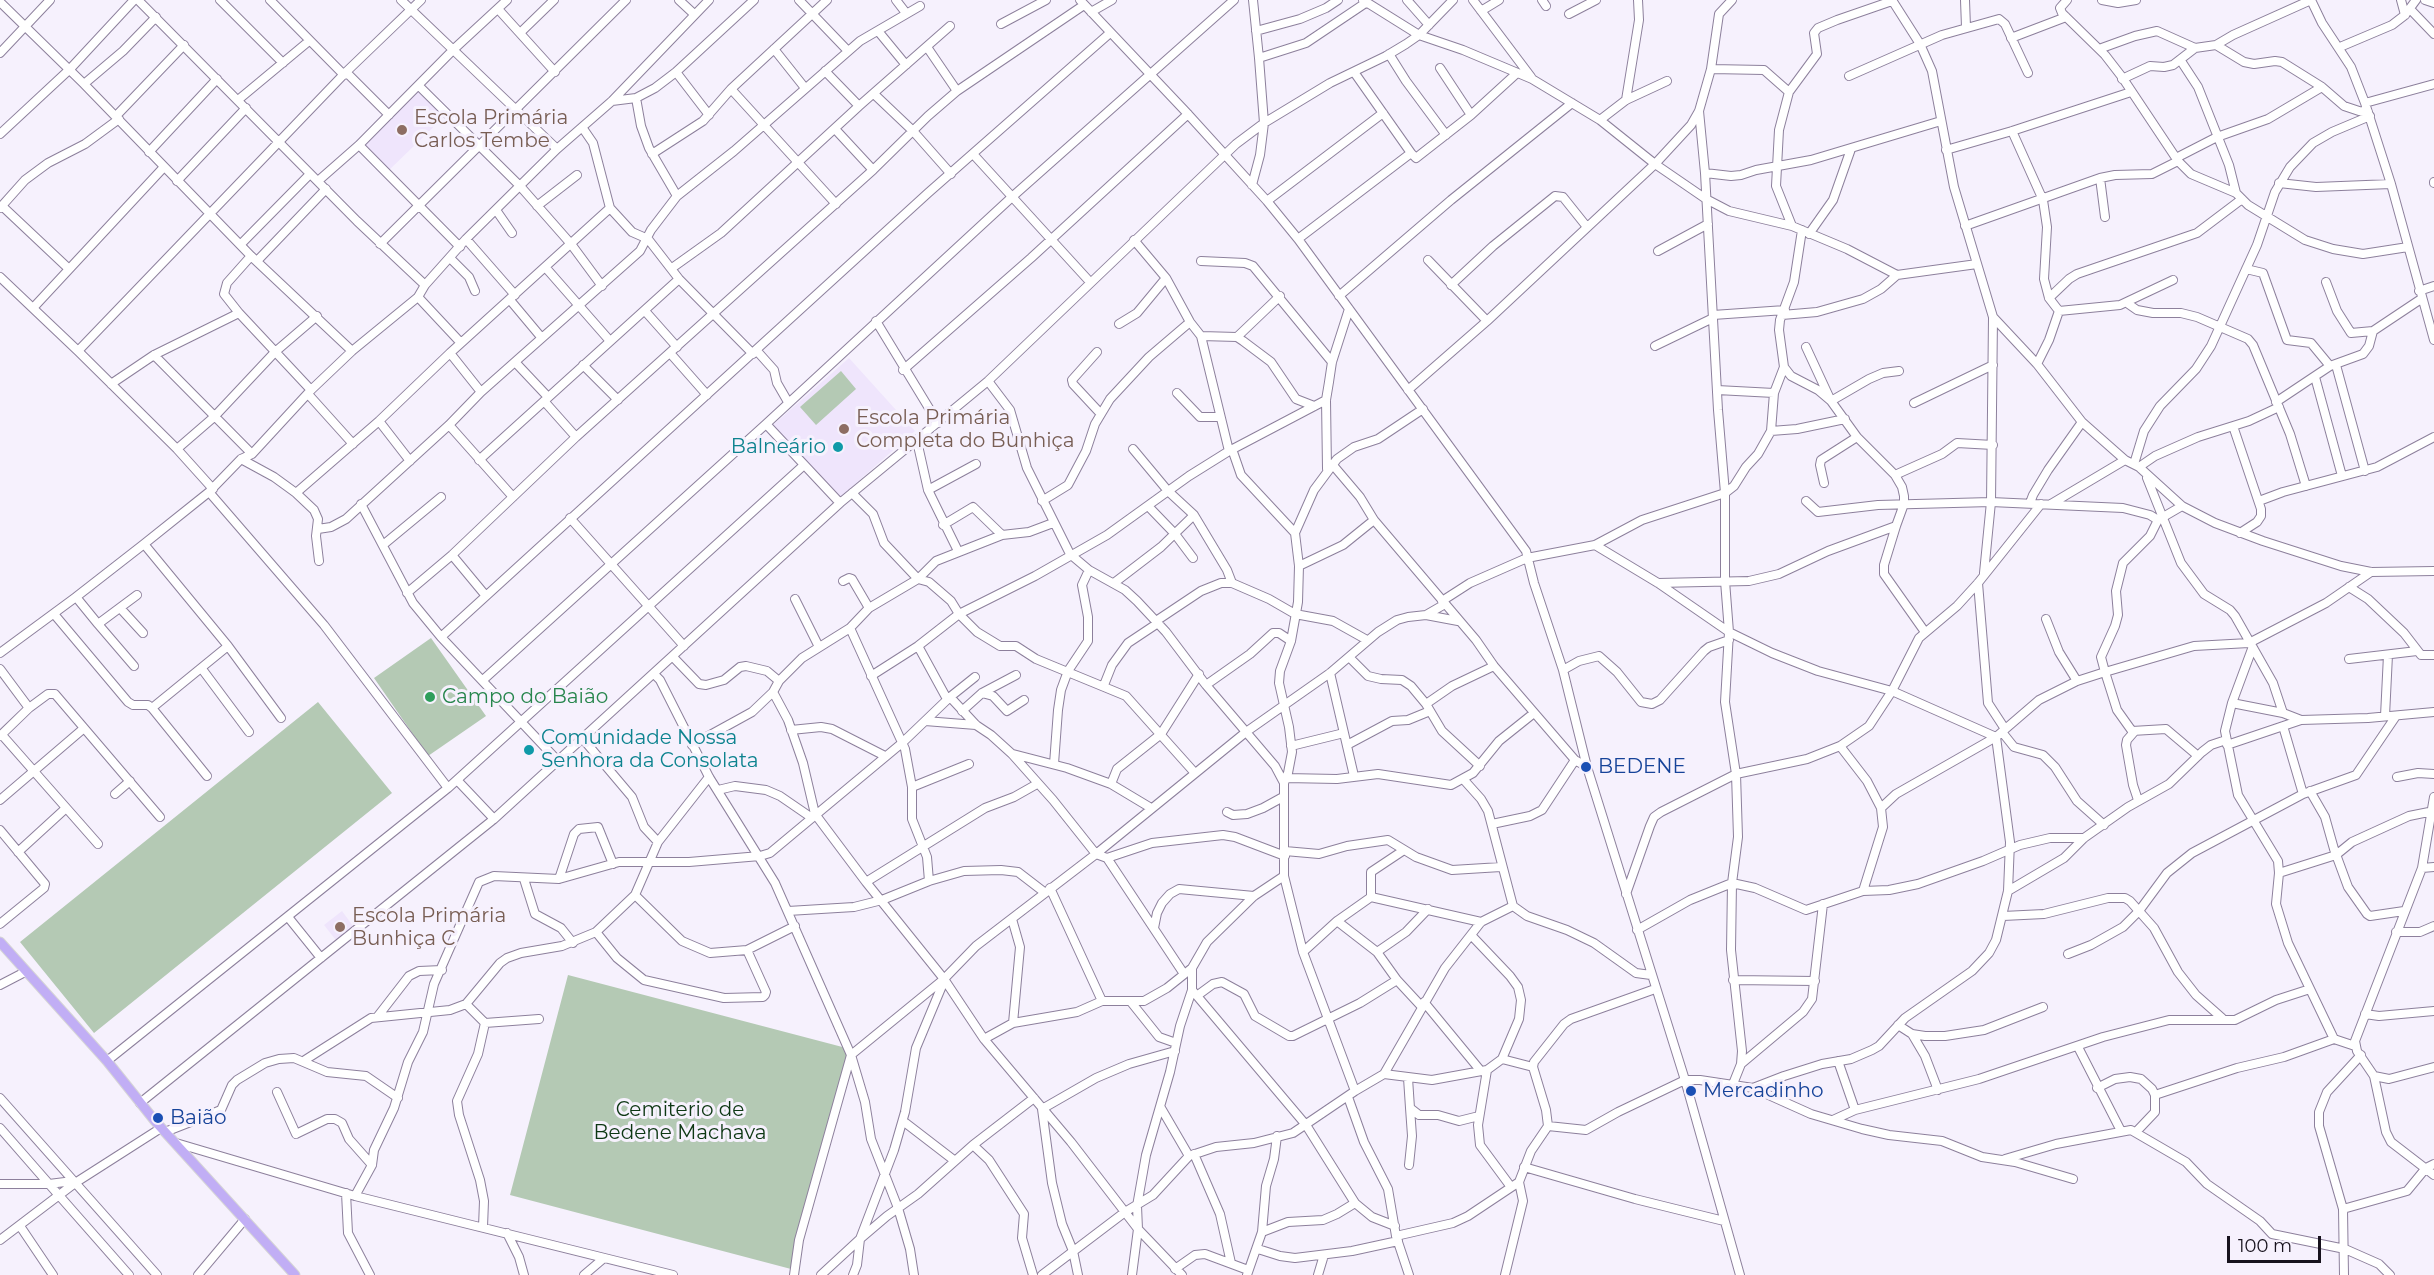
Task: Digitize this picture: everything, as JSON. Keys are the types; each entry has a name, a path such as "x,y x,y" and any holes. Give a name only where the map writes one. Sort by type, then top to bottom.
{"main road":[{"path":"0,942 292,1274"}],"street":[{"path":"0,53 50,0"},
{"path":"0,134 70,69 136,0 156,17 380,244 425,285"},
{"path":"220,0 282,63"},
{"path":"270,0 309,42 389,115"},
{"path":"401,0 557,149"},
{"path":"78,351 345,74 421,0"},
{"path":"318,181 507,0"},
{"path":"520,33 554,0"},
{"path":"380,244 626,0"},
{"path":"679,0 694,14"},
{"path":"0,652 54,614 144,544 211,490 241,459 252,454 309,392 352,351 418,297 425,285 466,239 557,149 612,101 709,0"},
{"path":"612,101 636,98 655,88 676,72 753,0"},
{"path":"799,0 848,51"},
{"path":"652,154 709,115 731,89 827,0"},
{"path":"896,0 906,13"},
{"path":"1001,24 1046,0"},
{"path":"1091,12 1112,0"},
{"path":"483,680 1012,197 1234,0"},
{"path":"1252,0 1264,123 1260,155 1252,185"},
{"path":"1256,31 1307,16 1338,0"},
{"path":"1407,0 1429,25"},
{"path":"140,1103 494,819 840,503 988,381 1224,155 1264,123 1419,35 1453,0"},
{"path":"1473,0 1532,79"},
{"path":"1481,11 1499,0"},
{"path":"1569,14 1596,0"},
{"path":"1626,100 1635,54 1638,2 1648,0"},
{"path":"1408,390 1487,321 1655,164 1691,125 1699,111 1711,69 1721,0"},
{"path":"1719,14 1732,0"},
{"path":"1753,1088 1784,1076 1863,1055 1879,1046 1898,1025 1972,970 1989,953 1996,940 2008,891 2010,849 2001,733 1988,703 1980,579 1991,502 1993,317 1965,226 1946,150 1932,71 1920,44 1892,0 1815,30 1817,54 1789,92 1779,130 1776,186 1792,226"},
{"path":"1965,0 1966,27"},
{"path":"2067,0 2060,8 2066,17 2099,49 2177,159 2191,174 2239,196 2267,217 2305,240 2333,249 2363,254 2408,247"},
{"path":"2102,0 2118,3 2136,0"},
{"path":"2099,49 2157,31 2195,48 2216,45 2311,0 2322,23 2340,47 2351,67 2369,114 2434,340"},
{"path":"2401,0 2407,12 2434,34"},
{"path":"2340,47 2392,25 2407,12 2416,0"},
{"path":"2425,0 2434,3"},
{"path":"1259,58 1306,43 1365,1 1419,35 1463,50 1532,79 1600,120 1655,164 1706,199 1729,211 1792,226 1847,249 1897,275 1977,264"},
{"path":"0,2 70,69 254,258 352,351"},
{"path":"407,593 452,555 576,437 715,315 751,279 836,204 957,91 1016,46 1082,2 1188,114 1267,201 1298,239 1521,543 1563,670 1587,767 1685,1080 1740,1275"},
{"path":"318,529 331,527 346,519 541,337 640,251 651,230 676,195 764,124 848,51 920,6"},
{"path":"498,9 555,72"},
{"path":"84,84 123,51 156,17"},
{"path":"2011,38 2066,17"},
{"path":"1849,76 1920,44 1966,27 1999,19 2028,73"},
{"path":"672,268 722,233 859,106 950,26"},
{"path":"878,31 906,65"},
{"path":"441,637 973,154 1110,33"},
{"path":"238,100 309,42"},
{"path":"69,269 2,202 25,180 48,163 85,144 117,118 184,45"},
{"path":"2216,45 2244,62 2254,64 2282,62 2322,87 2344,106 2369,114"},
{"path":"927,46 957,91"},
{"path":"2122,79 2150,66 2169,67 2181,61 2195,48"},
{"path":"774,49 805,88"},
{"path":"1389,54 1446,135"},
{"path":"2181,61 2198,87 2239,196"},
{"path":"1440,68 1471,115"},
{"path":"1711,69 1764,70 1789,92"},
{"path":"825,71 859,106"},
{"path":"676,72 709,115"},
{"path":"1354,72 1416,158 1471,115 1517,73"},
{"path":"149,152 217,78"},
{"path":"1600,120 1626,100 1667,81"},
{"path":"2365,103 2434,84"},
{"path":"419,86 520,186 572,244 602,286"},
{"path":"1965,226 2100,178 2115,175 2152,174 2217,137 2268,119 2322,87"},
{"path":"731,89 836,204"},
{"path":"1946,150 2131,92"},
{"path":"874,94 913,131 951,174"},
{"path":"636,98 641,126 652,154 676,195"},
{"path":"1339,296 1451,200 1572,103"},
{"path":"177,181 246,108"},
{"path":"1699,111 1705,173 1716,390 1725,494 1725,582 1729,636 1725,702 1736,774 1738,837 1732,883 1731,950 1741,1031 1741,1064 1733,1084"},
{"path":"1267,201 1383,113"},
{"path":"903,370 1052,239 1188,114"},
{"path":"2136,465 2144,431 2160,406 2204,359 2246,269 2279,183 2301,154 2313,143 2369,114"},
{"path":"1705,173 1731,177 1851,149 1941,121"},
{"path":"582,127 592,143 610,208 632,232 648,239 679,279 774,370 777,383 788,402"},
{"path":"835,129 873,170"},
{"path":"2012,131 2043,200 2047,226 2043,267 2049,298 2059,311"},
{"path":"358,145 460,247"},
{"path":"1426,615 1470,583 1527,558 1594,545 1664,511 1725,494 1734,486 1746,466 1758,454 1771,431 1774,393 1784,368 1779,330 1794,282 1805,232 1833,200 1851,149"},
{"path":"1298,239 1411,153"},
{"path":"973,154 1090,282"},
{"path":"33,309 164,167"},
{"path":"241,244 310,174"},
{"path":"537,206 576,175"},
{"path":"2100,178 2105,217"},
{"path":"2279,183 2316,187 2391,184"},
{"path":"326,189 224,288 224,294 352,444"},
{"path":"1451,285 1493,246 1555,196 1563,198 1587,227"},
{"path":"2049,298 2077,274 2160,248 2198,233 2239,196"},
{"path":"296,493 379,421 450,353 610,208"},
{"path":"496,210 512,233"},
{"path":"1658,251 1708,224"},
{"path":"466,239 541,337"},
{"path":"1134,240 1166,278 1200,336 1220,417 1230,450 1241,475 1295,533"},
{"path":"450,258 470,277 475,291"},
{"path":"1428,260 1487,321"},
{"path":"1201,261 1250,264 1280,296 1332,362"},
{"path":"546,268 610,341"},
{"path":"2246,269 2263,273 2287,340 2311,343 2333,366 2365,471"},
{"path":"1655,346 1713,316 1817,312 1863,299 1881,290 1897,275"},
{"path":"0,277 177,449 324,625 448,788"},
{"path":"1119,324 1137,314 1166,278"},
{"path":"479,460 679,279"},
{"path":"2059,311 2127,303 2173,280"},
{"path":"2326,282 2337,311 2351,333 2373,331 2434,286"},
{"path":"1237,338 1280,296"},
{"path":"418,297 461,343"},
{"path":"2127,303 2137,310 2153,313 2181,313 2197,317 2248,339 2253,345 2278,405 2306,486"},
{"path":"1349,309 1332,362 1326,400 1330,467 1360,497 1374,520 1476,640 1494,666 1534,713 1575,760 1587,767"},
{"path":"645,311 707,395"},
{"path":"2037,364 2059,311"},
{"path":"111,384 154,355 238,313"},
{"path":"177,449 214,417 275,352 317,316"},
{"path":"1993,317 2037,364 2082,422 2125,460 2136,465 2181,506 2240,533 2341,566 2371,572 2434,571"},
{"path":"876,321 903,370 938,423"},
{"path":"1042,501 1068,485 1086,451 1101,412 1110,399 1149,357 1190,322"},
{"path":"2136,465 2187,442 2233,426 2278,405 2315,376 2363,354 2369,346 2373,331"},
{"path":"1200,336 1237,338 1271,362 1296,399 1314,406"},
{"path":"1806,347 1831,401 1857,437 1895,475 1904,496 1904,504 1884,565 1884,574 1925,632"},
{"path":"1097,352 1075,375 1073,384 1101,412"},
{"path":"450,353 481,392"},
{"path":"154,355 252,454"},
{"path":"515,362 576,437"},
{"path":"583,365 618,400"},
{"path":"1914,404 1994,365"},
{"path":"1784,368 1791,376 1818,390 1831,401"},
{"path":"1831,401 1869,379 1883,373 1899,371"},
{"path":"2315,376 2342,476"},
{"path":"988,381 1004,400 1014,420 1027,468 1070,555 1089,570 1128,592 1157,622 1285,780"},
{"path":"1716,390 1774,393"},
{"path":"1177,393 1200,417 1220,417"},
{"path":"871,676 918,646 959,614 1035,576 1107,535 1230,450 1326,400"},
{"path":"1355,1091 1303,952 1284,876 1283,797 1290,765 1291,746 1279,683 1280,671 1291,641 1295,614 1299,566 1295,533 1314,490 1330,467 1346,452 1377,439 1423,409"},
{"path":"1771,431 1797,429 1845,420"},
{"path":"379,421 410,461"},
{"path":"2030,503 2043,478 2082,422"},
{"path":"766,424 840,503"},
{"path":"449,425 513,496"},
{"path":"2233,426 2259,501 2261,516 2257,522 2240,533"},
{"path":"1824,483 1821,460 1857,437"},
{"path":"2259,501 2365,471 2434,437"},
{"path":"917,441 928,490 943,525 958,551"},
{"path":"1895,475 1942,454 1957,443 1993,445"},
{"path":"1133,450 1168,491 1194,515 1227,570 1232,583"},
{"path":"241,459 274,477 314,510 318,519 319,561"},
{"path":"1626,894 1654,817 1736,774 1807,759 1840,746 1869,726 1892,691 1925,632 1957,606 2046,504 2125,460"},
{"path":"928,490 976,464"},
{"path":"107,1061 448,788 804,465"},
{"path":"2146,475 2160,519 2181,563 2204,594 2230,610 2273,683 2283,713"},
{"path":"852,493 873,514 884,543 918,579 929,582 951,601 959,614 987,640 1000,646 1016,646 1036,659 1104,685 1126,696 1194,772"},
{"path":"383,545 441,497"},
{"path":"1806,501 1818,512 1904,504 1991,502 2123,508 2160,519"},
{"path":"361,504 407,593 441,637 558,762"},
{"path":"1148,506 1175,534 1193,558"},
{"path":"2134,732 2117,710 2101,657 2118,615 2116,591 2123,563 2150,536 2160,519 2181,506"},
{"path":"943,525 973,507 1002,535"},
{"path":"1114,583 1175,534 1194,515"},
{"path":"570,518 684,646"},
{"path":"1299,566 1343,545 1374,520"},
{"path":"692,745 752,712 773,692 779,681 802,658 850,628 869,608 918,579 936,561 1002,535 1029,532 1053,523"},
{"path":"1658,583 1749,581 1779,574 1828,551 1896,526"},
{"path":"144,544 228,646 281,718"},
{"path":"1594,545 1658,583 1729,636 1818,671 1892,691 2001,733 2014,747 2043,755 2055,767 2077,801 2104,825"},
{"path":"452,555 486,596"},
{"path":"1054,764 1058,710 1068,671 1088,640 1088,617 1082,585 1089,570"},
{"path":"1881,808 1896,794 2001,733 2039,700 2077,681 2194,646 2251,646 2326,603 2371,572"},
{"path":"843,581 852,579 869,608"},
{"path":"1104,685 1112,665 1128,643 1201,591 1221,584 1232,583 1269,599 1295,614 1333,621 1367,640"},
{"path":"2349,587 2368,599 2404,633 2421,655 2434,655"},
{"path":"98,624 137,595"},
{"path":"76,597 134,666"},
{"path":"795,598 819,647"},
{"path":"121,609 143,633"},
{"path":"54,614 128,702 133,705 148,705 152,708 207,776"},
{"path":"794,1275 802,1230 851,1055 944,979 976,946 1096,854 1246,732 1330,674 1367,640 1397,620 1426,615 1458,621"},
{"path":"2046,619 2059,651 2077,681"},
{"path":"850,628 902,743 912,787 912,819 927,857 929,881"},
{"path":"1206,685 1250,654 1274,633 1279,633 1291,641"},
{"path":"1563,670 1579,661 1599,656 1617,672 1641,702 1653,704 1660,700 1704,651 1729,636"},
{"path":"152,708 228,646"},
{"path":"918,646 949,698 976,725 1012,754 1059,807 1096,854 1107,858 1184,974"},
{"path":"2251,646 2232,703 2225,731 2226,742 2238,795 2273,851 2279,873 2276,904 2281,924 2334,1039 2355,1046 2374,1076 2386,1132 2394,1147 2430,1166 2434,1175"},
{"path":"2349,659 2417,651"},
{"path":"2385,716 2388,655"},
{"path":"673,657 699,684 706,685 724,680 740,667 746,666 767,671 779,681"},
{"path":"1349,657 1368,676 1405,681 1428,707 1442,731 1480,766"},
{"path":"1347,746 1392,721 1408,720 1428,707 1452,686 1494,666"},
{"path":"0,669 29,708"},
{"path":"202,669 249,732"},
{"path":"1111,784 1117,769 1161,734 1199,674"},
{"path":"1330,674 1354,776"},
{"path":"654,675 660,680 710,777 776,883 851,1055 865,1102 872,1139 898,1208 910,1249 914,1275"},
{"path":"962,711 982,693 1016,675"},
{"path":"355,1196 372,1165 374,1150 398,1098 408,1062 423,1032 434,984 479,882 494,876 559,879 613,864 651,861 689,862 760,856 770,853 902,743 949,698 975,678"},
{"path":"773,692 803,763 813,816"},
{"path":"982,693 993,696 1007,711 1024,700"},
{"path":"98,844 1,735 29,708 48,694 55,694 160,817"},
{"path":"2232,703 2283,713 2301,720"},
{"path":"2008,891 2064,858 2084,838 2138,800 2169,784 2211,745 2301,720 2434,712"},
{"path":"1285,780 1337,779 1388,774 1451,785 1464,780 1480,766 1505,735 1534,713"},
{"path":"2068,954 2091,945 2123,927 2139,911 2174,865 2192,853 2307,792 2356,775 2396,716"},
{"path":"925,721 976,725"},
{"path":"2283,726 2307,792 2325,817 2348,888 2370,916 2404,911"},
{"path":"791,730 821,727 832,729 885,756"},
{"path":"0,800 83,729"},
{"path":"2138,800 2126,745 2134,732 2166,729 2198,756"},
{"path":"1291,746 1344,733"},
{"path":"583,739 632,797 644,827 658,842"},
{"path":"1840,746 1867,781 1881,808 1883,827 1863,891"},
{"path":"1012,754 1054,764 1111,784 1151,808"},
{"path":"1492,824 1530,816 1542,810 1575,760"},
{"path":"912,787 969,764"},
{"path":"2397,777 2418,773 2434,774"},
{"path":"305,1060 378,1016 450,1010 466,1004 500,963 507,958 573,943 596,932 635,895 658,842 710,777"},
{"path":"457,780 494,819"},
{"path":"1464,780 1481,799 1492,824 1501,867 1513,906 1527,916 1567,930 1594,943 1636,973 1651,975"},
{"path":"115,794 130,781"},
{"path":"866,882 985,808 1007,801 1037,784"},
{"path":"718,790 735,786 766,790 813,816 944,979 984,1039 1138,1229 1178,1272 1200,1254 1231,1263 1248,1273 1262,1232 1266,1186 1274,1159 1277,1136"},
{"path":"1227,812 1233,815 1246,814 1283,797"},
{"path":"2355,1046 2365,1014 2422,868 2434,797"},
{"path":"18,852 65,809"},
{"path":"2279,873 2336,855 2360,838 2409,816 2432,811"},
{"path":"559,879 574,834 579,829 594,826 600,829 613,864"},
{"path":"0,830 44,881 44,888 0,924"},
{"path":"1107,858 1152,843 1223,835 1285,853 1319,854 1383,840 1393,842 1416,857 1452,870 1501,867"},
{"path":"1637,930 1698,896 1732,883 1755,888 1803,909 1863,891 1890,890 1918,884 2010,849 2050,838 2084,838"},
{"path":"1371,897 1371,872 1404,850"},
{"path":"2422,868 2434,867"},
{"path":"788,911 854,907 882,900 929,881 964,871 1018,872 1047,890 1102,1001"},
{"path":"984,1039 1013,1023 1077,1011 1102,1001 1144,1001 1157,995 1192,968 1207,942 1254,896 1284,876"},
{"path":"524,879 535,914 561,928 573,943"},
{"path":"1154,928 1162,903 1170,894 1179,889 1254,896"},
{"path":"635,895 682,941 696,949 710,953 747,950 795,926"},
{"path":"1303,952 1337,921 1371,897 1481,922"},
{"path":"2003,916 2044,914 2108,898 2125,898 2154,928 2178,972 2204,1003 2224,1019"},
{"path":"1741,1064 1803,1012 1812,999 1823,904"},
{"path":"1042,1275 1125,1212 1153,1195 1191,1155 1216,1147 1254,1143 1293,1133 1384,1074 1445,968 1481,922 1513,906"},
{"path":"1377,952 1406,932 1428,909"},
{"path":"288,917 321,958"},
{"path":"1012,919 1020,947 1013,1023"},
{"path":"1337,921 1377,952 1397,980 1483,1070 1479,1116 1480,1145 1515,1185 1523,1201 1505,1275"},
{"path":"2396,932 2420,932 2434,926"},
{"path":"596,932 617,958 644,980 724,998 763,997 765,995 766,992 747,950"},
{"path":"1384,1074 1432,1080 1483,1070 1502,1059 1519,1019 1521,1000 1518,987 1472,935"},
{"path":"1132,1275 1138,1229 1137,1206 1146,1155 1161,1108 1176,1047 1195,993 1192,968"},
{"path":"378,1016 409,976 419,971 442,969"},
{"path":"0,985 25,972"},
{"path":"853,1275 857,1265 860,1239 903,1121 916,1048 944,979"},
{"path":"1195,993 1222,982 1244,994 1255,1016 1289,1036 1300,1034 1328,1017 1360,1003 1397,980"},
{"path":"1733,980 1815,981"},
{"path":"1258,1249 1295,1258 1324,1255 1461,1220 1479,1210 1515,1185 1531,1151 1548,1126 1546,1110 1533,1066 1538,1055 1571,1019 1655,988"},
{"path":"1833,1120 1856,1110 1978,1080 2103,1037 2169,1020 2235,1020 2276,1000 2310,989"},
{"path":"1195,993 1306,1125 1355,1203 1371,1217 1395,1226"},
{"path":"1131,1002 1159,1037 1176,1047"},
{"path":"466,1004 485,1023 539,1019"},
{"path":"1898,1025 1912,1034 1945,1035 1983,1030 2043,1007"},
{"path":"2365,1014 2386,1016 2434,1011"},
{"path":"483,1227 484,1201 480,1180 459,1115 457,1101 478,1054 485,1023"},
{"path":"1912,1034 1926,1056 1938,1090"},
{"path":"2155,1095 2237,1068 2284,1057 2334,1039"},
{"path":"1042,1109 1096,1078 1176,1047"},
{"path":"2078,1047 2121,1131"},
{"path":"2344,1275 2343,1209 2322,1136 2319,1112 2326,1092 2361,1055"},
{"path":"0,1240 60,1196 74,1182 163,1130 221,1110 232,1085 265,1063 294,1058 305,1060 327,1072 366,1076 398,1098"},
{"path":"1502,1059 1533,1066"},
{"path":"1838,1061 1856,1110"},
{"path":"2374,1076 2389,1079 2434,1066"},
{"path":"2097,1088 2115,1080 2130,1077 2141,1079 2155,1095 2155,1112 2136,1132"},
{"path":"1408,1078 1412,1136 1408,1165"},
{"path":"1548,1126 1586,1130 1685,1080 1733,1084 1753,1088 1797,1109 1833,1120 1889,1135 1942,1141 1982,1157 2015,1162 2073,1179"},
{"path":"277,1092 296,1134 327,1119 335,1119 344,1126 349,1139 372,1165"},
{"path":"1347,1096 1364,1142 1389,1189 1397,1238 1409,1275"},
{"path":"0,1098 157,1275"},
{"path":"821,1275 860,1239 918,1194 973,1145 1034,1098"},
{"path":"1161,1108 1191,1155 1220,1214 1231,1263"},
{"path":"1410,1108 1419,1115 1438,1115 1454,1121 1479,1116"},
{"path":"1042,1109 1052,1183 1078,1275"},
{"path":"903,1121 955,1161"},
{"path":"0,1128 129,1275"},
{"path":"2001,1161 2056,1144 2121,1131 2136,1132 2186,1162 2207,1184 2260,1221 2272,1234 2344,1249 2379,1264 2390,1275"},
{"path":"176,1143 355,1196 673,1275"},
{"path":"973,1145 989,1160 1024,1214 1022,1238 1033,1275"},
{"path":"2343,1209 2407,1191 2430,1166"},
{"path":"1524,1167 1635,1199 1725,1221"},
{"path":"0,1184 74,1182"},
{"path":"346,1193 348,1233 369,1273 359,1275"},
{"path":"1262,1232 1288,1222 1323,1220 1355,1203"},
{"path":"198,1275 245,1219"},
{"path":"20,1226 52,1275"},
{"path":"507,1233 519,1257 524,1275"},
{"path":"1318,1275 1324,1255"},
{"path":"584,1275 604,1258"}],"shaded area":[{"name":"Escola Primária Carlos Tembe","path":"419,86 446,115 386,173 359,145"},
{"name":"Escola Primária Completa do Bunhiça","path":"849,358 915,431 838,499 772,426"},
{"name":"Escola Primária Bunhiça C","path":"342,911 356,930 339,944 324,925"}],"green space":[{"path":"841,371 856,389 816,425 800,407"},
{"name":"Campo do Baião","path":"431,638 486,716 428,756 374,678"},
{"path":"318,702 392,793 94,1033 20,942"},
{"name":"Cemiterio de Bedene Machava","path":"568,975 850,1049 791,1269 510,1195"}],"place":[{"name":"Escola Primária Carlos Tembe","path":"402,130"},
{"name":"Escola Primária Completa do Bunhiça","path":"844,429"},
{"name":"Balneário","path":"838,447"},
{"name":"Campo do Baião","path":"430,697"},
{"name":"Comunidade Nossa Senhora da Consolata","path":"529,750"},
{"name":"BEDENE","path":"1586,767"},
{"name":"Escola Primária Bunhiça C","path":"340,927"},
{"name":"Mercadinho","path":"1691,1091"},
{"name":"Baião","path":"158,1118"}]}
